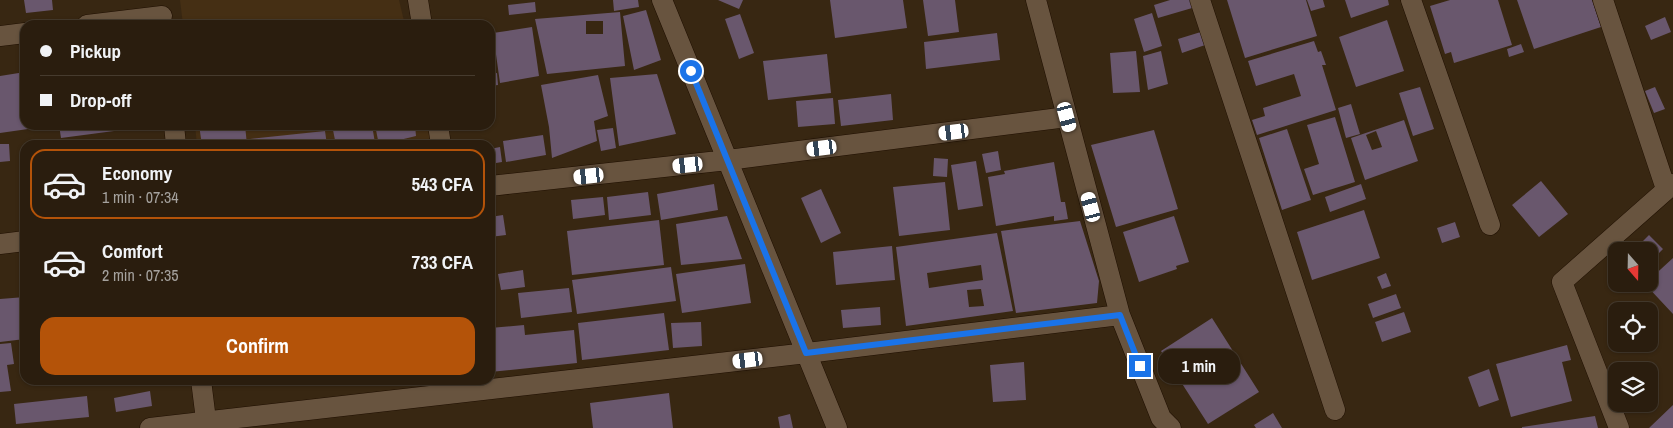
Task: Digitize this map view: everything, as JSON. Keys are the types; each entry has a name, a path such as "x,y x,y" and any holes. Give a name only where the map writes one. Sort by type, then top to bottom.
{"street":[{"path":"418,0 421,20"},
{"path":"662,0 837,428"},
{"path":"1036,0 1120,315 1161,418 1171,428"},
{"path":"1200,0 1335,410"},
{"path":"1410,0 1490,225"},
{"path":"1603,0 1670,186 1562,282 1619,428"},
{"path":"121,20 161,14"},
{"path":"0,36 20,34"},
{"path":"495,185 728,160 1067,117"},
{"path":"0,244 20,242"},
{"path":"150,428 206,425 1120,315"},
{"path":"202,385 206,425"}],"shaded area":[{"path":"180,0 399,0 404,20 182,20"},
{"path":"196,130 429,130 432,140 196,140"}],"building":[{"path":"24,0 52,0 53,10 26,13"},
{"path":"613,0 638,0 639,7 614,11"},
{"path":"718,0 743,0 739,9"},
{"path":"830,0 903,0 907,28 835,38"},
{"path":"923,0 955,0 959,32 928,36"},
{"path":"1170,0 1197,0 1199,6 1158,18 1154,5"},
{"path":"1227,0 1306,0 1317,36 1245,58"},
{"path":"1307,0 1323,0 1325,7 1311,11"},
{"path":"1345,0 1388,0 1389,5 1351,18"},
{"path":"1450,0 1498,0 1512,45 1454,63 1451,52 1445,54 1430,6"},
{"path":"1517,0 1592,0 1601,27 1534,49"},
{"path":"535,2 536,12 509,15 508,5"},
{"path":"646,10 661,60 634,70 623,16"},
{"path":"620,12 625,66 547,74 535,19","holes":["586,21 603,21 603,34 586,34"]},
{"path":"1152,13 1162,46 1144,52 1134,19"},
{"path":"740,14 754,53 739,59 725,19"},
{"path":"1665,17 1671,32 1651,40 1645,26"},
{"path":"1387,20 1404,71 1356,87 1339,37"},
{"path":"532,27 539,76 500,83 495,33"},
{"path":"1204,31 1208,44 1182,53 1178,39"},
{"path":"997,33 1000,60 926,69 924,42"},
{"path":"1314,41 1318,52 1321,51 1326,65 1322,65 1336,110 1257,135 1252,120 1265,116 1263,108 1301,96 1294,74 1256,86 1248,61"},
{"path":"1521,44 1524,52 1509,57 1507,49"},
{"path":"1136,51 1140,92 1113,93 1110,53"},
{"path":"1161,51 1168,84 1148,90 1143,56"},
{"path":"827,54 831,93 768,100 763,61"},
{"path":"20,73 21,130 0,133 0,76"},
{"path":"495,73 497,73 498,85 495,85"},
{"path":"657,74 676,134 619,146 610,78"},
{"path":"598,75 608,116 594,121 597,141 552,158 549,127 541,85"},
{"path":"1420,87 1434,129 1413,136 1399,93"},
{"path":"1655,87 1665,109 1654,113 1645,91"},
{"path":"891,94 893,120 841,126 838,100"},
{"path":"833,98 835,124 798,127 796,101"},
{"path":"1351,104 1360,134 1346,138 1338,108"},
{"path":"1335,117 1355,182 1313,195 1304,169 1319,164 1307,125"},
{"path":"1404,120 1418,161 1365,180 1351,138","holes":["1376,131 1382,147 1372,150 1366,135"]},
{"path":"613,128 616,148 601,151 597,130"},
{"path":"1287,129 1311,200 1282,210 1259,138"},
{"path":"60,130 122,130 61,138"},
{"path":"200,130 246,130 246,140 201,140"},
{"path":"333,130 373,130 374,140 335,140"},
{"path":"376,130 415,130 416,136 400,140 378,140"},
{"path":"1154,130 1178,209 1116,227 1091,145"},
{"path":"325,131 326,140 250,140"},
{"path":"543,135 546,155 506,162 503,141"},
{"path":"0,144 9,144 10,161 0,162"},
{"path":"500,147 502,162 495,163 495,148"},
{"path":"998,151 1001,170 986,173 982,154"},
{"path":"934,158 948,159 947,177 933,176"},
{"path":"976,161 983,206 958,210 951,165"},
{"path":"1054,162 1061,202 1065,202 1068,219 1054,221 1054,216 996,226 988,177 1005,174 1004,171"},
{"path":"1541,181 1568,214 1539,237 1512,205"},
{"path":"945,182 950,230 899,236 893,187"},
{"path":"714,184 718,210 661,220 657,194"},
{"path":"1361,184 1366,199 1330,212 1325,197"},
{"path":"821,189 841,233 821,243 801,198"},
{"path":"648,192 651,215 609,220 607,197"},
{"path":"603,197 605,215 573,219 571,200"},
{"path":"1364,210 1380,258 1312,280 1297,232"},
{"path":"503,215 506,235 495,236 495,216"},
{"path":"727,216 742,259 681,265 676,224"},
{"path":"1174,216 1189,262 1176,266 1177,269 1139,282 1123,232"},
{"path":"659,220 664,265 572,275 567,231"},
{"path":"1080,221 1099,281 1097,303 1016,313 1001,231"},
{"path":"1455,222 1460,237 1442,243 1437,228"},
{"path":"997,233 1013,311 906,326 896,247","holes":["981,265 983,280 929,288 927,273","981,289 984,306 969,307 967,290"]},
{"path":"1649,235 1656,242 1642,242"},
{"path":"1658,244 1663,249 1658,254"},
{"path":"892,246 895,280 836,285 833,252"},
{"path":"1673,258 1673,314 1652,292 1658,292 1658,272"},
{"path":"745,264 751,303 682,313 676,274"},
{"path":"671,267 676,301 577,314 572,280"},
{"path":"523,270 525,287 501,290 498,274"},
{"path":"1386,273 1391,286 1382,289 1377,277"},
{"path":"569,288 572,312 521,318 518,293"},
{"path":"1396,294 1401,308 1373,318 1368,304"},
{"path":"20,297 20,340 0,342 0,299"},
{"path":"880,307 881,325 843,328 841,310"},
{"path":"1404,312 1411,332 1382,342 1375,322"},
{"path":"664,313 669,350 582,360 578,323"},
{"path":"1212,318 1259,392 1208,424 1161,351"},
{"path":"701,322 702,346 673,348 671,323"},
{"path":"524,325 525,335 574,330 577,363 495,371 495,328"},
{"path":"11,343 14,364 7,365 11,391 0,392 0,344"},
{"path":"1567,345 1571,360 1562,362 1572,401 1511,417 1496,364"},
{"path":"1024,362 1026,400 993,402 990,365"},
{"path":"1489,369 1499,400 1479,407 1468,377"},
{"path":"150,391 152,406 116,412 114,398"},
{"path":"669,393 673,428 593,428 590,403"},
{"path":"87,396 89,417 16,424 14,404"},
{"path":"1673,405 1673,428 1649,428"},
{"path":"1273,413 1282,428 1256,428 1254,425"},
{"path":"790,414 793,428 780,428 778,417"},
{"path":"1595,416 1598,428 1522,428 1522,427"}],"route":[{"path":"691,71 806,353 1120,315 1140,366"}]}
